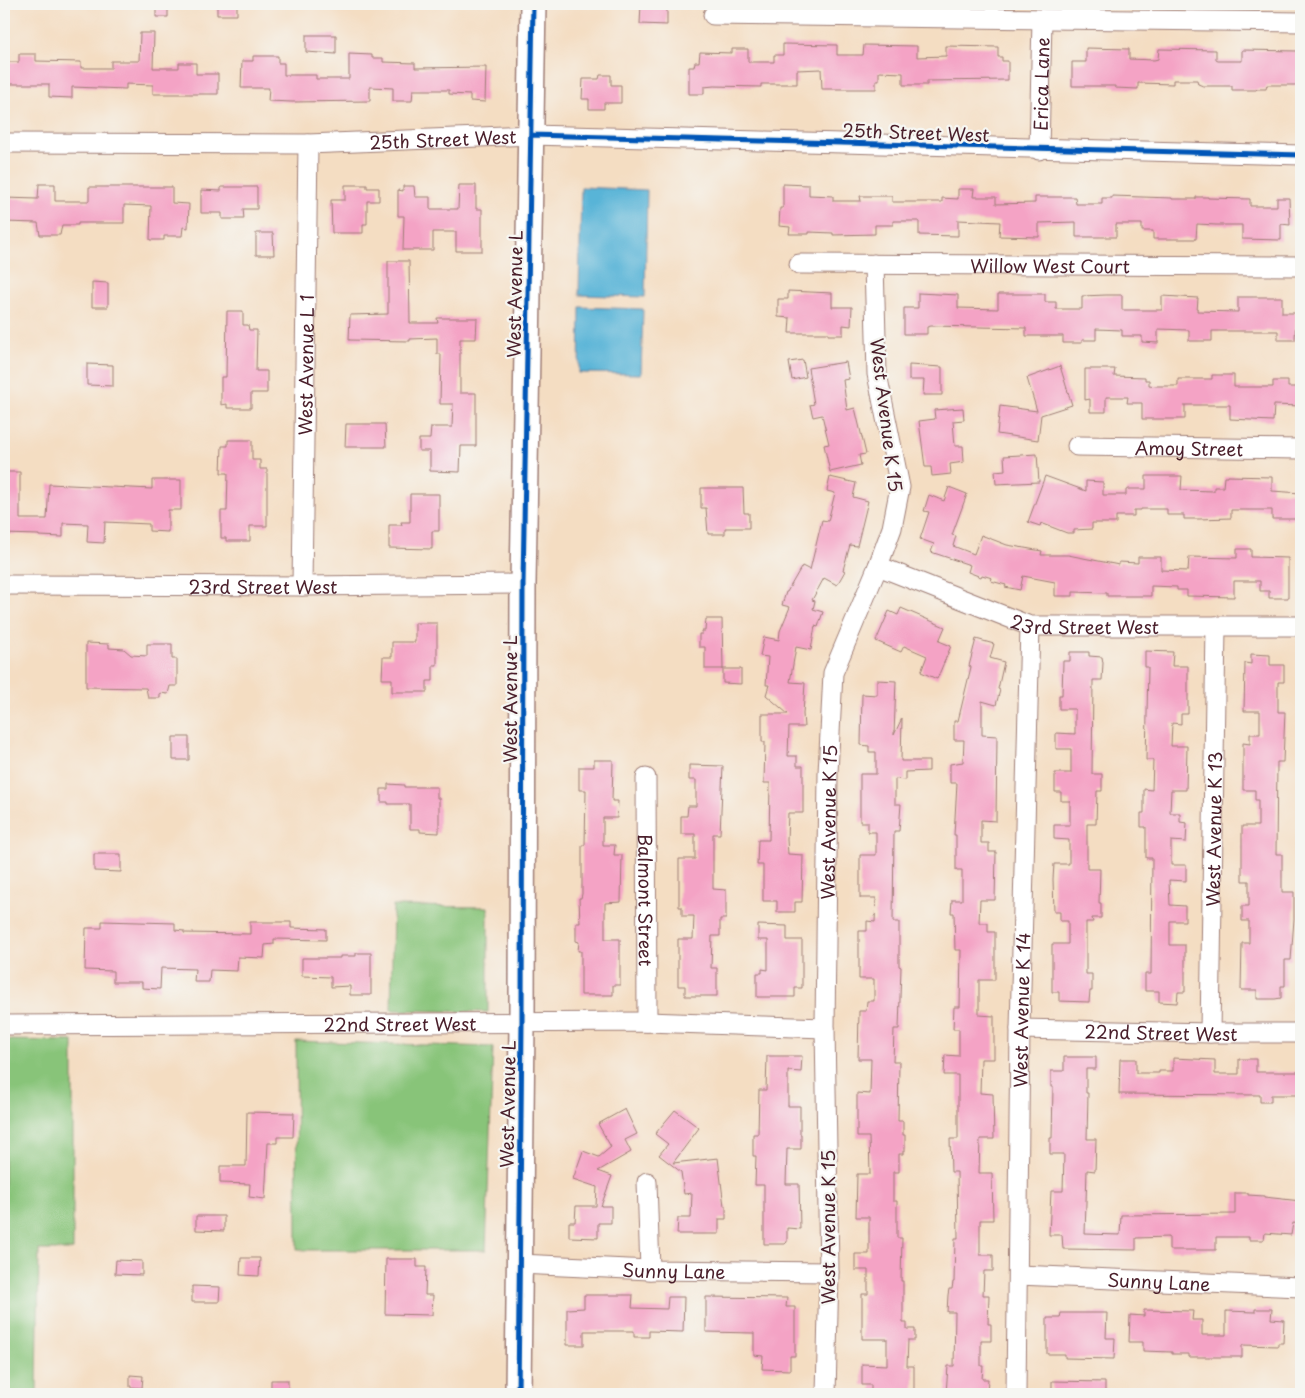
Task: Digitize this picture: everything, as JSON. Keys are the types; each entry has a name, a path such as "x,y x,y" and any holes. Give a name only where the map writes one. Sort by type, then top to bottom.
{"main road":[{"name":"West Avenue L","path":"518,1394 522,1024 523,584 533,4"}],"street":[{"path":"714,15 1301,22"},
{"name":"Erica Lane","path":"1039,150 1042,19"},
{"name":"25th Street West","path":"4,143 308,144 531,135 1039,150 1301,155"},
{"name":"West Avenue L 1","path":"302,586 308,144"},
{"name":"Willow West Court","path":"799,264 1301,266"},
{"name":"West Avenue K 15","path":"826,1394 829,1272 825,1028 828,773 833,673 892,528 900,487 878,374 874,264"},
{"name":"Amoy Street","path":"1077,446 1301,449"},
{"name":"23rd Street West","path":"878,566 1030,626 1301,626"},
{"name":"23rd Street West","path":"4,585 302,586 523,584"},
{"name":"West Avenue K 14","path":"1016,1394 1020,1029 1030,626"},
{"name":"West Avenue K 13","path":"1210,1033 1216,626"},
{"name":"Balmont Street","path":"646,778 647,1022"},
{"name":"22nd Street West","path":"4,1025 647,1022 825,1028"},
{"name":"22nd Street West","path":"1020,1029 1301,1033"},
{"path":"647,1182 650,1270"},
{"name":"Sunny Lane","path":"519,1264 650,1270 829,1272"},
{"name":"Sunny Lane","path":"1018,1275 1301,1288"}],"green space":[{"path":"393,906 488,907 488,1012 391,1010"},
{"path":"4,1040 73,1041 73,1250 39,1250 37,1394 4,1394"},
{"path":"296,1041 493,1047 486,1250 297,1250"}],"water":[{"path":"581,187 647,190 645,297 579,295"},
{"path":"580,307 643,309 641,374 579,373"}],"building":[{"path":"156,4 168,4 168,17 156,17"},
{"path":"217,4 237,4 237,15 217,15"},
{"path":"641,4 667,4 667,25 640,24"},
{"path":"140,33 154,33 153,68 179,68 179,63 196,63 196,74 218,74 218,94 153,94 153,85 126,84 126,89 72,87 72,98 49,97 49,84 4,84 4,62 19,62 19,54 36,54 36,61 81,62 81,68 111,68 111,61 139,61"},
{"path":"306,35 336,35 336,54 306,52"},
{"path":"783,44 837,45 837,55 863,55 864,45 917,46 917,57 946,56 946,46 998,47 998,57 1002,57 1002,61 1008,61 1008,80 927,81 927,85 903,85 903,73 879,72 879,80 876,80 876,89 822,89 821,69 797,70 797,84 761,84 761,87 714,86 704,87 704,94 689,94 689,67 694,67 695,62 699,62 700,52 732,53 732,49 748,49 748,62 774,62 774,55 783,55"},
{"path":"1086,48 1129,49 1129,59 1154,60 1158,59 1159,49 1216,50 1216,60 1218,61 1242,61 1242,50 1298,51 1298,61 1301,61 1301,84 1267,85 1266,89 1256,90 1232,90 1232,86 1203,86 1198,84 1197,80 1173,80 1173,84 1138,83 1138,89 1115,88 1115,86 1072,86 1072,62 1086,62"},
{"path":"349,54 372,55 372,58 383,58 383,62 415,63 415,68 486,67 485,102 470,101 470,95 449,94 449,90 413,90 412,101 393,101 393,88 370,87 370,101 268,101 269,88 241,88 242,61 253,61 253,56 278,56 278,63 284,63 284,75 316,75 316,79 349,79"},
{"path":"600,75 611,75 611,85 621,85 621,103 604,103 604,109 589,109 589,99 582,99 583,79 599,79"},
{"path":"39,184 55,184 55,201 89,201 89,187 172,187 172,203 189,204 188,228 183,227 182,236 164,236 164,240 150,240 151,206 124,205 124,223 62,225 60,235 40,235 38,223 4,222 4,198 38,199"},
{"path":"783,184 809,185 809,195 833,196 833,201 861,201 860,196 892,196 892,202 942,202 942,198 958,199 958,189 974,189 973,197 996,197 996,204 1035,203 1035,197 1075,197 1076,204 1102,204 1102,198 1112,198 1112,196 1172,199 1208,197 1250,199 1250,206 1277,206 1277,198 1289,198 1290,225 1281,224 1281,240 1242,239 1242,225 1197,224 1196,239 1153,239 1153,231 1142,231 1142,224 1116,224 1116,237 1076,237 1076,222 1039,223 1039,237 999,236 1000,222 958,220 958,236 919,235 919,221 893,221 893,225 875,225 875,234 833,235 833,233 809,232 809,234 789,234 790,227 779,226 780,208 783,208"},
{"path":"345,185 367,185 367,188 379,188 379,201 367,201 367,224 363,224 363,233 332,233 331,200 345,200"},
{"path":"459,185 476,185 476,209 482,209 482,251 456,251 456,232 433,232 433,250 403,250 404,216 398,216 398,190 403,191 403,186 414,186 415,197 430,197 430,209 458,209"},
{"path":"221,187 257,187 257,209 243,209 244,219 222,219 222,213 201,213 201,190 221,191"},
{"path":"256,233 273,233 274,255 256,255"},
{"path":"388,261 409,261 410,323 438,323 437,318 477,318 476,339 460,339 460,393 476,393 476,446 461,446 460,472 430,471 430,451 419,451 419,439 430,439 431,427 452,427 453,404 440,404 441,354 437,354 437,338 410,339 410,341 349,340 350,315 388,314"},
{"path":"92,282 108,283 108,307 92,307"},
{"path":"788,291 832,293 832,307 852,307 851,326 843,325 843,335 789,333 790,318 778,317 778,299 788,299"},
{"path":"918,293 958,295 958,308 998,309 998,294 1045,294 1045,302 1056,302 1056,309 1082,309 1082,296 1122,295 1122,310 1162,310 1162,296 1198,298 1197,311 1238,312 1238,297 1282,297 1282,313 1296,313 1295,340 1278,340 1278,331 1212,331 1212,341 1189,341 1189,330 1158,329 1158,343 1142,342 1142,336 1122,336 1122,330 1096,329 1096,340 1082,340 1082,343 1063,343 1063,336 1026,336 1026,328 931,326 927,327 927,334 904,334 904,308 918,308"},
{"path":"227,311 243,311 243,325 248,325 249,330 257,330 256,371 267,371 267,393 251,393 251,408 227,408 227,404 221,405 221,377 226,377"},
{"path":"803,360 806,377 792,380 789,362"},
{"path":"846,362 849,379 843,380 847,410 855,408 866,454 859,455 861,465 830,472 824,445 829,444 822,415 813,417 810,405 814,404 808,368"},
{"path":"87,364 113,365 113,386 87,385"},
{"path":"909,365 942,367 942,395 923,395 924,380 909,380"},
{"path":"1060,366 1072,405 1041,415 1038,440 997,434 1000,406 1037,411 1027,378"},
{"path":"1085,369 1115,369 1114,376 1145,377 1145,380 1149,380 1149,385 1156,386 1178,386 1178,379 1212,379 1212,375 1234,375 1234,387 1273,387 1273,381 1288,381 1288,387 1301,387 1301,406 1274,405 1273,421 1230,419 1230,405 1185,405 1185,419 1142,419 1142,403 1127,403 1128,397 1106,397 1106,412 1090,412 1090,399 1085,400"},
{"path":"963,408 964,420 953,421 955,446 963,446 964,462 950,464 951,474 932,476 931,467 925,467 919,421 935,419 934,410"},
{"path":"346,424 385,424 386,447 345,447"},
{"path":"228,440 252,440 252,460 260,460 260,469 267,469 267,526 250,526 250,541 226,541 226,538 221,538 221,511 227,511 228,473 221,473 222,446 228,446"},
{"path":"1037,454 1039,482 996,484 995,471 1005,470 1004,456"},
{"path":"4,472 20,472 20,519 47,519 49,484 152,489 152,480 181,480 181,510 168,510 168,532 149,531 149,524 105,522 104,543 87,542 88,524 63,523 63,537 4,534"},
{"path":"1045,476 1086,491 1086,481 1103,482 1103,495 1126,495 1126,490 1129,489 1146,489 1146,476 1182,476 1181,490 1214,491 1214,487 1223,487 1224,477 1228,476 1272,477 1272,491 1301,493 1301,519 1272,519 1272,510 1231,510 1231,518 1184,519 1184,515 1167,515 1167,509 1141,509 1134,510 1134,516 1116,516 1116,523 1092,523 1092,529 1074,530 1074,533 1067,533 1041,523 1040,526 1028,522"},
{"path":"830,477 856,483 853,497 868,501 857,546 850,545 843,570 845,571 837,585 824,578 812,600 815,601 813,609 823,612 818,627 815,626 811,650 796,647 790,682 805,683 804,727 789,727 788,756 797,756 797,766 803,766 803,813 788,813 787,840 788,854 803,855 802,902 795,902 795,912 777,912 777,901 763,901 763,865 757,865 758,840 769,840 770,783 764,783 765,742 762,742 762,714 788,714 766,695 769,685 766,685 768,657 760,656 764,637 779,640 780,631 790,607 782,605 786,592 802,566 810,570 822,520 828,521 835,493 827,491"},
{"path":"949,487 967,494 952,535 956,536 953,546 974,554 981,535 1007,545 1042,551 1041,555 1068,555 1119,565 1119,562 1138,563 1138,557 1161,557 1161,570 1188,571 1189,557 1237,558 1237,549 1251,549 1251,557 1288,558 1288,598 1269,598 1269,591 1260,591 1260,581 1234,581 1234,597 1187,596 1187,590 1177,590 1177,587 1151,586 1151,596 1107,596 1107,593 1073,592 1073,596 1055,596 1055,582 1023,576 1020,590 1005,587 1006,585 991,581 992,578 982,575 981,577 968,572 970,565 931,552 934,544 920,539 929,512 924,511 929,495 944,501"},
{"path":"701,488 743,488 744,513 749,513 749,528 725,528 725,534 708,534 706,508 701,508"},
{"path":"410,494 439,494 439,531 432,531 432,549 389,548 389,525 402,525 401,522 410,522"},
{"path":"901,608 945,627 939,641 951,646 937,679 921,672 927,656 904,646 901,652 876,641 889,611 898,615"},
{"path":"706,619 722,619 723,669 705,669 705,647 699,647 699,634 705,631"},
{"path":"415,623 437,623 437,665 433,665 433,681 427,681 427,692 392,692 392,679 382,679 383,657 392,657 392,642 415,642"},
{"path":"976,639 994,644 990,658 1004,662 996,705 982,701 982,735 997,736 996,821 981,820 981,843 989,843 989,852 996,852 995,900 980,900 979,923 988,923 988,932 995,932 995,980 979,980 979,1015 994,1016 994,1059 981,1059 980,1093 993,1094 994,1139 980,1139 979,1173 992,1173 993,1220 980,1220 980,1255 993,1255 993,1271 984,1271 983,1295 989,1295 988,1324 991,1324 991,1341 981,1341 982,1379 988,1379 987,1394 946,1394 948,1366 954,1366 955,1312 947,1312 949,1289 952,1289 954,1282 955,1238 958,1238 957,1172 951,1172 950,1139 958,1139 958,1075 944,1075 945,1055 959,1056 959,1029 953,1029 954,1007 960,1007 961,950 955,950 954,913 951,913 952,900 962,900 962,870 956,870 956,835 954,835 957,783 950,783 950,764 963,762 964,740 954,740 954,721 958,721"},
{"path":"86,643 109,644 109,648 124,649 131,655 147,656 147,644 172,644 172,659 177,659 177,686 170,686 168,694 160,693 160,698 148,698 146,688 86,687"},
{"path":"1145,651 1173,652 1172,666 1188,666 1188,714 1181,714 1181,724 1172,723 1171,746 1187,746 1186,790 1171,790 1170,813 1180,813 1180,822 1187,823 1186,842 1171,841 1171,865 1186,865 1186,881 1169,880 1170,905 1185,906 1185,921 1170,921 1170,945 1185,945 1185,992 1178,992 1177,1003 1159,1002 1159,991 1145,991 1145,974 1151,974 1152,858 1146,858 1146,827 1141,827 1141,813 1144,813 1144,789 1152,790 1153,760 1146,760 1148,667 1145,667"},
{"path":"1070,652 1089,652 1089,656 1102,657 1103,663 1102,680 1093,680 1092,774 1102,774 1102,791 1097,791 1096,824 1087,824 1087,869 1100,869 1099,903 1101,903 1101,918 1092,918 1093,922 1086,922 1086,974 1092,974 1092,991 1090,991 1089,1002 1059,1001 1059,992 1052,992 1052,944 1068,944 1068,921 1060,921 1060,912 1054,912 1053,879 1054,864 1069,864 1069,840 1054,839 1054,825 1070,825 1070,801 1061,801 1061,792 1055,792 1055,773 1071,773 1071,749 1056,749 1056,733 1075,734 1075,709 1059,709 1059,695 1062,695 1063,661 1070,661"},
{"path":"1251,654 1270,655 1270,665 1284,665 1284,682 1278,682 1278,712 1285,712 1283,762 1277,762 1276,854 1282,854 1282,892 1294,892 1294,919 1291,960 1285,960 1285,986 1281,986 1281,998 1275,999 1257,999 1257,990 1241,990 1242,943 1249,943 1249,921 1242,921 1242,906 1249,906 1249,881 1242,881 1242,826 1258,826 1258,800 1255,800 1255,790 1243,790 1243,743 1250,744 1250,734 1260,734 1260,711 1244,711 1245,663 1251,664"},
{"path":"723,669 741,669 741,684 723,683"},
{"path":"877,680 896,681 894,735 902,718 901,761 929,761 929,771 905,772 905,780 895,779 895,804 901,804 899,831 894,831 893,922 899,922 899,966 901,967 899,1029 894,1029 893,1062 899,1062 898,1121 903,1121 905,1151 903,1151 903,1154 899,1154 899,1172 893,1172 893,1201 897,1201 897,1238 902,1238 901,1281 903,1281 903,1323 907,1323 907,1329 915,1329 915,1340 908,1340 907,1366 914,1366 914,1393 908,1394 871,1394 871,1385 862,1385 862,1364 887,1365 887,1339 862,1339 862,1294 868,1294 868,1270 855,1270 855,1254 869,1254 869,1217 856,1217 857,1174 870,1174 869,1137 857,1137 857,1093 870,1094 871,1059 858,1059 859,1011 866,1011 867,1001 874,1001 874,979 859,979 859,931 867,931 867,921 875,922 876,898 860,898 860,855 876,855 876,832 868,832 868,822 860,822 860,774 876,774 876,752 869,752 869,746 861,745 862,694 877,695"},
{"path":"173,737 189,737 189,760 173,760"},
{"path":"594,760 613,760 612,801 618,801 617,818 603,818 603,845 615,845 614,855 622,855 621,902 605,903 605,939 620,939 620,985 613,985 613,995 581,995 581,951 578,951 579,942 576,941 576,923 580,923 579,898 581,898 582,894 582,845 585,845 586,790 579,790 579,767 594,767"},
{"path":"689,765 723,766 720,834 713,834 713,889 726,890 726,919 720,919 720,936 712,936 711,968 717,968 717,996 685,996 685,986 678,986 678,939 693,939 694,916 682,916 682,907 679,907 679,859 695,859 695,834 681,834 681,816 687,816 688,806 696,806 696,780 689,780"},
{"path":"388,784 404,785 404,787 437,787 437,798 439,798 439,833 420,832 420,829 410,829 410,804 388,804 388,802 381,802 381,789 388,789"},
{"path":"94,854 121,854 121,872 94,871"},
{"path":"102,921 175,923 175,930 184,931 184,933 250,934 250,922 291,922 291,928 326,929 326,940 274,939 274,944 265,945 264,958 238,957 237,971 210,970 209,982 194,982 195,969 161,968 160,989 142,988 142,982 113,982 113,971 85,970 86,928 102,928"},
{"path":"758,925 787,926 787,940 802,940 802,988 795,988 795,997 757,997 757,973 762,973 762,969 768,970 768,940 758,940"},
{"path":"356,953 371,953 371,995 350,995 350,986 331,987 331,977 302,976 302,958 340,958 340,956 356,956"},
{"path":"767,1056 802,1056 801,1072 788,1071 788,1106 800,1106 801,1149 787,1149 786,1184 799,1184 800,1229 787,1228 787,1242 785,1244 764,1244 764,1185 755,1185 756,1156 753,1156 753,1134 758,1134 759,1090 766,1090"},
{"path":"1064,1057 1096,1057 1096,1069 1086,1069 1086,1093 1088,1093 1087,1139 1096,1139 1095,1171 1087,1170 1085,1234 1120,1235 1121,1215 1235,1214 1235,1193 1248,1193 1248,1195 1301,1201 1301,1224 1293,1223 1291,1235 1265,1233 1264,1240 1249,1240 1249,1237 1216,1237 1216,1250 1169,1250 1169,1237 1136,1238 1136,1250 1063,1249 1062,1235 1049,1235 1051,1191 1063,1191 1064,1154 1050,1154 1053,1087 1051,1087 1051,1071 1064,1071"},
{"path":"1173,1058 1215,1060 1215,1074 1239,1074 1239,1059 1256,1059 1256,1072 1301,1072 1301,1095 1271,1095 1271,1102 1260,1102 1260,1095 1119,1094 1120,1059 1136,1059 1136,1073 1159,1073 1159,1071 1173,1071"},
{"path":"625,1109 637,1134 625,1140 631,1152 598,1171 612,1176 601,1206 611,1206 611,1223 598,1223 598,1238 569,1237 569,1222 575,1222 576,1206 596,1206 597,1187 573,1179 583,1151 599,1157 611,1147 598,1124"},
{"path":"675,1110 699,1128 673,1163 718,1158 724,1206 726,1206 726,1219 719,1219 719,1234 677,1234 678,1218 691,1218 692,1193 684,1194 681,1172 659,1155 668,1144 655,1134"},
{"path":"247,1112 294,1113 293,1137 277,1137 277,1143 268,1143 265,1199 249,1197 250,1184 220,1183 220,1166 246,1166"},
{"path":"196,1216 224,1216 224,1231 196,1230"},
{"path":"241,1258 260,1258 259,1276 240,1275"},
{"path":"386,1259 417,1259 417,1267 426,1267 425,1295 433,1295 432,1315 385,1314"},
{"path":"116,1260 142,1261 142,1275 115,1274"},
{"path":"192,1286 220,1287 219,1302 192,1302"},
{"path":"584,1295 633,1295 632,1308 667,1309 668,1297 684,1297 683,1332 649,1331 649,1337 634,1337 634,1331 584,1331 584,1345 567,1345 567,1309 584,1308"},
{"path":"706,1297 787,1298 786,1307 795,1307 795,1356 790,1356 790,1370 762,1369 763,1356 754,1355 754,1333 706,1332"},
{"path":"1255,1309 1272,1309 1271,1319 1284,1320 1283,1343 1278,1343 1278,1346 1242,1345 1242,1357 1189,1357 1189,1354 1143,1351 1143,1342 1129,1342 1130,1315 1144,1316 1144,1310 1193,1311 1192,1320 1202,1320 1202,1335 1226,1335 1226,1311 1255,1312"},
{"path":"1061,1313 1107,1313 1106,1338 1115,1338 1114,1359 1065,1358 1065,1354 1047,1354 1047,1318 1060,1318"},
{"path":"130,1375 143,1376 142,1388 130,1387"},
{"path":"271,1380 288,1380 288,1394 271,1394"},
{"path":"1052,1381 1105,1382 1105,1394 1052,1394"}],"cycle path":[{"path":"518,1394 522,1024 523,584 533,4"},
{"path":"531,135 1301,155"}]}
